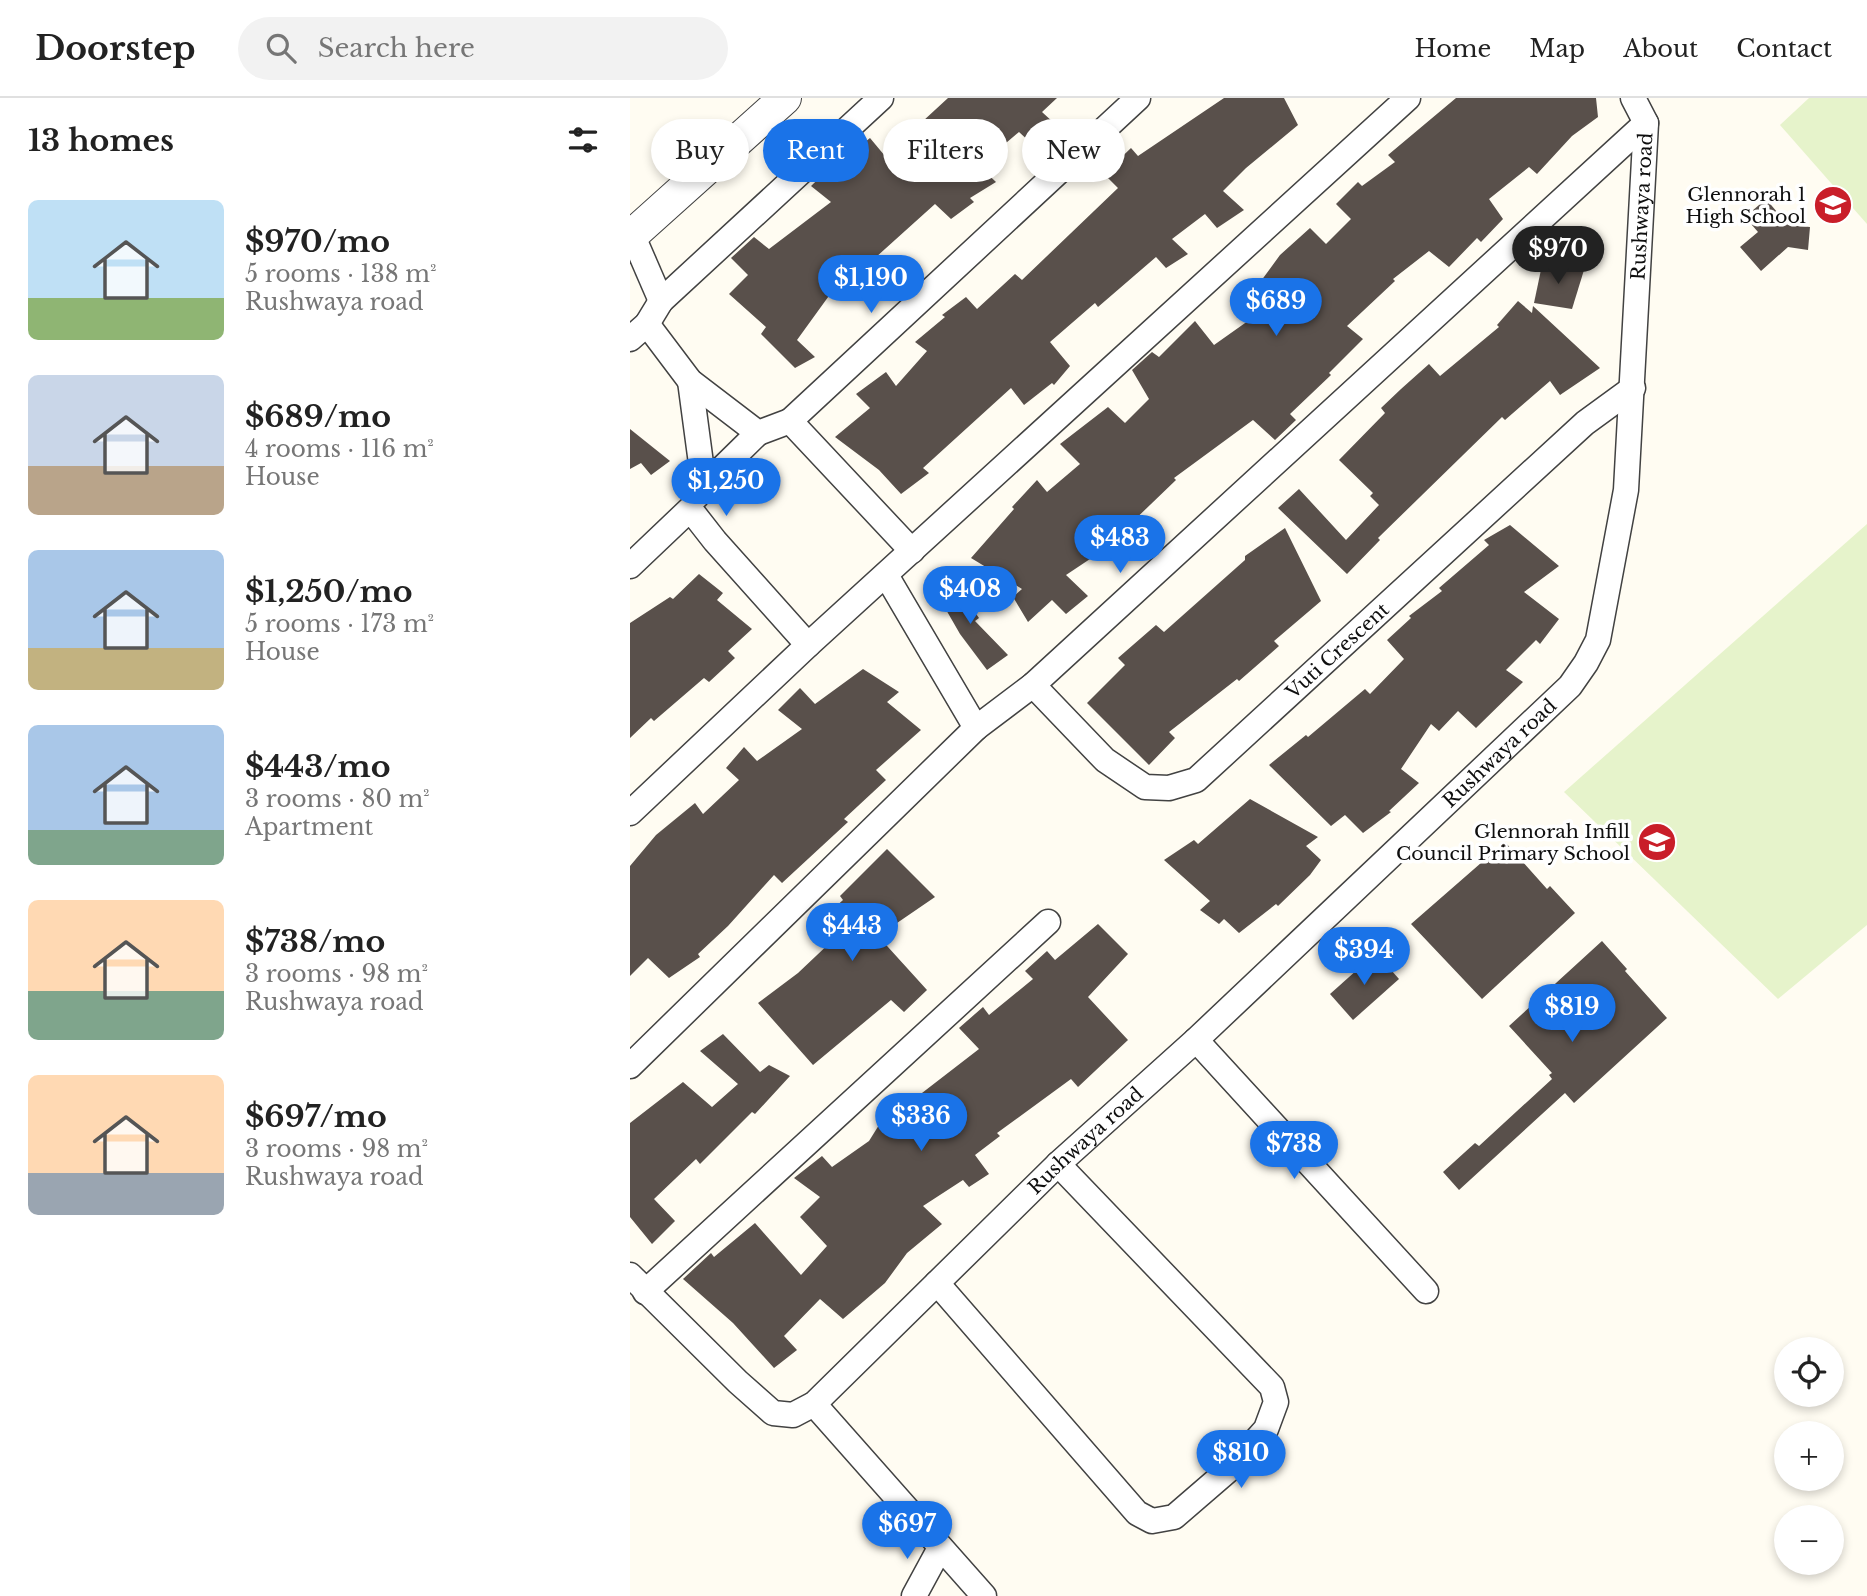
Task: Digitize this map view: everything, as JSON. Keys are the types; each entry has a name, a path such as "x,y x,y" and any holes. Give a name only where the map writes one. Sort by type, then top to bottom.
{"street":[{"path":"661,301 631,235 786,98"},
{"path":"758,433 690,382 638,332 661,301 881,98"},
{"path":"630,566 690,509 704,486 758,433 790,421 1138,98"},
{"path":"630,813 808,645 1408,98"},
{"name":"Rushwaya road","path":"638,1284 773,1413 793,1415 814,1404 1058,1164 1196,1040 1570,685 1598,640 1626,490 1646,123 1633,98"},
{"path":"630,1066 976,728 1033,685 1646,123"},
{"path":"690,382 704,486"},
{"name":"Vuti Crescent","path":"1033,685 1105,760 1145,787 1170,788 1196,780 1585,423 1633,388"},
{"path":"790,421 912,551"},
{"path":"690,509 808,645"},
{"path":"886,575 976,728"},
{"path":"638,1284 1048,922"},
{"path":"1196,1040 1426,1291"},
{"path":"937,1283 1137,1513 1152,1521 1174,1517 1232,1467 1266,1429 1276,1402 1272,1387 1058,1164"},
{"path":"814,1404 984,1596"},
{"path":"914,1596 940,1548"}],"green space":[{"path":"1809,98 1867,98 1867,224 1780,125"},
{"path":"1867,524 1867,925 1778,999 1564,792"}],"building":[{"path":"948,98 1057,98 1042,112 1050,119 1022,119 1022,135 1019,132 1008,141 1008,119 925,119"},
{"path":"1224,98 1284,98 1298,125 1223,191 1244,210 1217,228 1205,214 1172,239 1188,254 1166,268 1156,257 1098,307 1095,303 1050,342 1070,366 1054,385 1052,383 1024,405 1011,388 923,468 929,473 901,494 879,470 835,437 870,408 856,394 886,372 896,386 927,351 915,342 945,317 942,315 966,297 977,309 1015,274 1022,280 1118,188 1112,182 1125,182 1125,154 1131,148 1138,156"},
{"path":"1456,98 1596,98 1598,117 1572,136 1537,174 1529,167 1489,199 1503,219 1481,242 1477,238 1449,267 1429,251 1393,279 1395,281 1347,326 1363,339 1329,373 1331,375 1290,414 1296,420 1275,440 1253,420 1174,478 1176,480 1124,530 1139,542 1114,561 1102,551 1066,575 1088,596 1066,614 1052,600 1028,622 1013,597 1022,589 971,558 1037,480 1047,492 1080,464 1060,444 1108,407 1125,423 1149,399 1132,370 1152,352 1159,357 1195,321 1214,345 1255,316 1249,310 1276,292 1261,281 1280,255 1310,228 1326,244 1351,219 1336,204 1358,182 1362,186 1395,162 1388,155"},
{"path":"870,138 883,154 883,182 996,182 970,198 974,202 951,219 935,204 875,258 889,275 869,292 858,281 836,299 831,293 797,340 815,357 795,368 761,334 766,327 729,294 748,275 731,258 754,237 769,249 831,202 811,186 815,182 869,182"},
{"path":"1766,199 1788,225 1810,227 1808,250 1788,247 1761,271 1740,247 1758,232 1745,217"},
{"path":"1542,265 1584,270 1572,309 1534,303"},
{"path":"1518,301 1532,313 1533,306 1600,368 1560,395 1550,381 1505,420 1502,417 1378,538 1380,540 1347,574 1278,508 1299,489 1346,540 1379,505 1370,496 1373,493 1339,460 1385,413 1381,408 1429,364 1440,376 1499,327 1497,325"},
{"path":"630,429 670,461 651,475 641,463 630,469"},
{"path":"1510,525 1559,566 1524,592 1559,619 1540,644 1536,640 1506,670 1523,682 1476,728 1458,711 1439,731 1431,724 1401,769 1419,783 1389,811 1391,812 1363,833 1345,815 1331,826 1269,765 1306,735 1308,737 1365,689 1370,694 1404,659 1387,640 1411,618 1409,616 1442,591 1439,588 1489,545 1484,540"},
{"path":"1285,528 1321,601 1274,641 1279,646 1239,681 1237,679 1169,732 1175,738 1149,765 1087,703 1125,665 1118,658 1156,625 1164,632 1245,560 1245,556"},
{"path":"699,574 723,593 717,600 752,629 728,651 735,658 709,682 704,678 654,721 651,718 630,738 630,623 670,597 673,599"},
{"path":"938,583 946,591 954,583 979,618 975,621 1008,655 987,670 960,634 933,587"},
{"path":"863,669 899,692 887,702 921,730 876,770 886,780 844,819 848,822 782,883 774,875 728,926 698,954 700,957 669,978 648,958 630,976 630,866 656,835 695,803 703,814 739,780 726,768 744,747 757,761 802,729 778,710 800,688 815,704"},
{"path":"1250,799 1318,837 1306,846 1321,860 1310,875 1278,906 1276,904 1239,933 1224,919 1219,924 1200,910 1210,901 1164,860 1194,840 1198,844"},
{"path":"1505,842 1547,889 1550,886 1575,913 1482,999 1411,924"},
{"path":"887,849 935,897 878,936 927,990 904,1012 891,1000 813,1065 758,1003 798,973 835,938 820,921 843,900 840,896"},
{"path":"1098,924 1128,954 1088,997 1128,1040 1078,1087 1071,1079 997,1133 1000,1136 975,1155 989,1174 969,1187 963,1180 923,1206 942,1224 907,1253 885,1283 843,1319 820,1299 784,1336 797,1350 774,1368 733,1323 683,1279 711,1253 714,1257 755,1223 801,1275 827,1246 800,1217 820,1197 794,1178 822,1156 832,1167 869,1141 884,1117 887,1120 979,1049 959,1028 983,1007 989,1015 1033,979 1025,971 1047,951 1055,960"},
{"path":"1602,941 1667,1018 1574,1103 1565,1093 1459,1190 1443,1172 1475,1143 1479,1146 1552,1079 1549,1075 1552,1073 1509,1026"},
{"path":"1376,953 1399,979 1353,1020 1330,994"},
{"path":"723,1034 760,1072 769,1065 790,1076 755,1114 752,1112 700,1164 696,1159 654,1199 675,1221 652,1244 630,1217 630,1123 683,1082 712,1107 738,1084 700,1051"}],"place":[{"name":"Glennorah 1 High School","path":"1833,205"},
{"name":"Glennorah Infill Council Primary School","path":"1657,842"}]}
